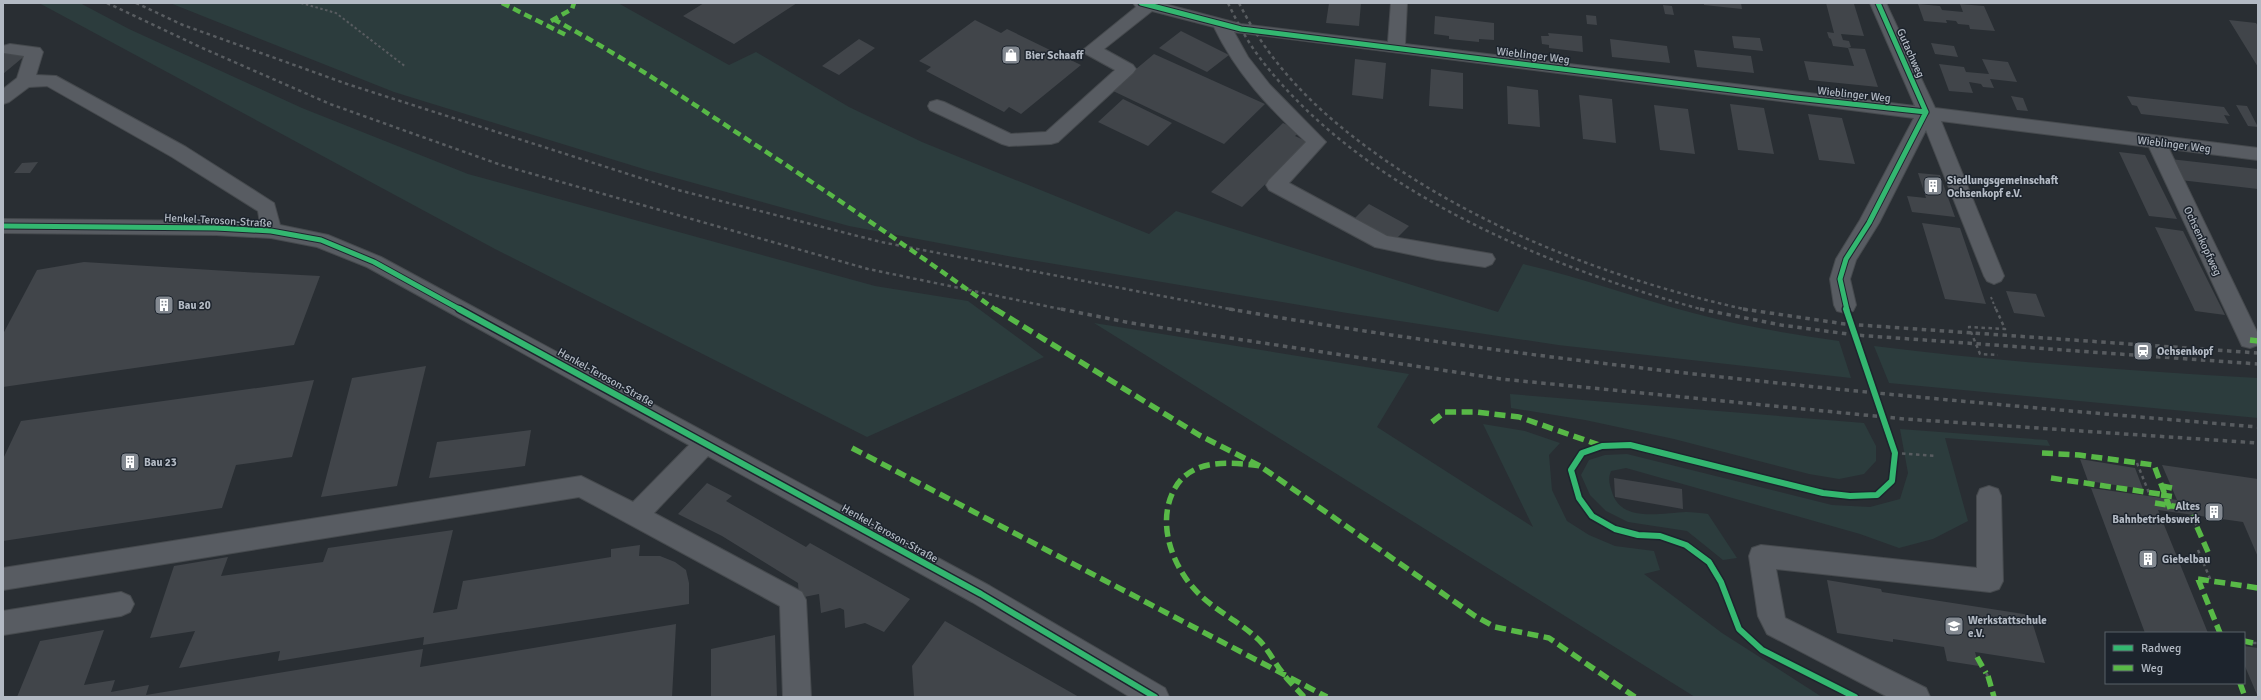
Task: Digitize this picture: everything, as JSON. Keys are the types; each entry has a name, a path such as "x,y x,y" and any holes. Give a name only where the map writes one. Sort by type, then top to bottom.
{"street":[{"path":"1396,48 1399,3"},
{"name":"Gutachweg","path":"1878,3 1937,134 1994,276"},
{"path":"937,106 1010,140 1051,138 1127,69 1092,50 1145,4"},
{"name":"Wieblinger Weg","path":"1145,4 1222,26 2258,154"},
{"path":"1222,26 1233,48 1247,68 1281,109 1317,142 1276,185 1382,242 1437,253 1485,259"},
{"path":"3,98 25,81 34,52 10,49"},
{"path":"25,81 50,80 179,152 267,208 271,231"},
{"path":"1845,306 1840,279 1846,258 1869,223 1926,112"},
{"name":"Ochsenkopfweg","path":"2156,142 2250,340"},
{"name":"Henkel-Teroson-Straße","path":"3,226 216,228 271,231 321,240 374,262 706,443 981,594 1155,697"},
{"path":"636,515 706,443"},
{"path":"3,579 581,486 794,600 797,697"},
{"path":"1916,697 1789,634 1776,626 1771,616 1761,556 1990,581 1989,496"},
{"path":"3,623 121,604"}],"path":[{"path":"301,3 336,13 406,67"},
{"path":"1994,276 1984,281 2005,329 1970,327 1980,354 1998,355"},
{"path":"1895,453 1936,456"},
{"path":"2137,463 2149,493"},
{"path":"2196,522 2197,527"},
{"path":"2198,550 2211,581"},
{"path":"2253,643 2258,643"}],"shaded area":[{"path":"39,3 80,3 129,29 302,108 468,174 875,286 968,301 1044,357 867,437 495,249"},
{"path":"170,3 618,3 729,65 756,52 849,107 922,142 1149,234 1176,211 1498,312 1523,264 1566,275 1711,318 1802,336 1839,341 1851,378 1558,345 1347,313 1013,257 849,226 647,170 394,92"},
{"path":"1094,323 1409,374 1377,427 1533,527 1483,424 1525,431 1560,443 1549,455 1552,490 1567,521 1589,535 1615,546 1654,551 1660,570 1644,574 1722,633 1822,697 1695,697"},
{"path":"1874,346 1970,357 2066,365 2258,378 2258,418 1889,383"},
{"path":"1510,394 1864,423 1876,446 1876,461 1864,474 1839,479 1809,474 1674,439 1585,420 1511,408"},
{"path":"1900,429 2047,440 2050,446 1945,438 1968,521 1933,539 1899,548 1860,534 1626,468 1611,471 1609,481 1617,502 1624,508 1633,512 1643,514 1694,512 1708,514 1737,558 1723,560 1687,531 1628,522 1606,511 1590,495 1581,475 1589,460 1605,455 1627,454 1832,505 1870,507 1900,499 1908,473"}],"building":[{"path":"704,3 797,3 734,44 683,16"},
{"path":"1329,3 1361,3 1359,26 1326,23"},
{"path":"1704,3 1741,3 1742,9 1704,5"},
{"path":"1826,3 1854,4 1864,36 1841,34 1843,40 1849,41 1851,47 1833,46 1827,32 1834,33"},
{"path":"1918,4 1940,6 1942,10 1963,12 1960,4 1984,6 1995,31 1970,29 1969,25 1958,24 1956,21 1946,20 1947,23 1924,21"},
{"path":"1663,5 1672,6 1674,15 1665,14"},
{"path":"1586,15 1596,16 1597,25 1587,24"},
{"path":"1435,16 1494,23 1494,40 1479,39 1479,42 1449,39 1449,36 1434,34"},
{"path":"975,20 1001,33 1007,29 1081,65 1021,114 1009,107 1004,112 926,71 931,67 919,61"},
{"path":"2229,20 2256,23 2258,26 2258,67"},
{"path":"1181,31 1229,55 1207,72 1159,48"},
{"path":"1548,33 1582,36 1583,52 1549,48 1549,45 1542,44 1541,36 1549,36"},
{"path":"1732,36 1760,38 1763,51 1734,48"},
{"path":"859,39 875,48 839,75 822,66"},
{"path":"1610,39 1667,46 1670,63 1612,57"},
{"path":"1931,43 1954,46 1958,57 1935,54"},
{"path":"1848,48 1865,49 1878,87 1809,80 1804,61 1854,66"},
{"path":"1694,50 1751,56 1754,73 1697,67"},
{"path":"3,51 27,54 3,74"},
{"path":"1154,54 1265,104 1224,144 1111,90"},
{"path":"1355,59 1386,63 1383,99 1352,95"},
{"path":"1982,59 2008,62 2017,82 1990,79 1994,88 1983,87 1981,84 1969,82 1973,93 1949,91 1939,64 1964,67 1966,72 1989,74"},
{"path":"1431,69 1463,73 1463,109 1429,106"},
{"path":"1507,86 1538,90 1540,127 1508,124"},
{"path":"1579,95 1612,99 1616,143 1583,139"},
{"path":"2011,96 2023,98 2028,111 2017,110"},
{"path":"2127,96 2224,107 2230,116 2224,115 2229,124 2141,114 2137,106 2132,105"},
{"path":"1123,99 1172,123 1148,146 1098,122"},
{"path":"1730,104 1764,108 1774,154 1738,150"},
{"path":"1654,105 1688,109 1695,154 1660,150"},
{"path":"2236,105 2247,106 2258,127 2248,126"},
{"path":"1808,114 1842,118 1855,164 1819,160"},
{"path":"1283,123 1301,131 1295,136 1308,142 1242,207 1211,192"},
{"path":"2119,152 2145,155 2177,219 2149,216"},
{"path":"2170,159 2258,169 2258,189 2180,180"},
{"path":"38,162 30,173 14,173 22,163"},
{"name":"Siedlungsgemeinschaft Ochsenkopf e.V.","path":"1918,173 1940,175 1955,217 1912,212 1907,196 1926,198"},
{"path":"1369,204 1409,226 1391,244 1351,222"},
{"path":"1922,223 1960,228 1986,304 1945,299"},
{"path":"2155,227 2183,231 2225,315 2195,311"},
{"name":"Bau 20","path":"84,262 320,276 294,345 3,387 3,334 37,270"},
{"path":"2006,291 2036,294 2045,317 2014,313"},
{"path":"426,366 397,486 321,497 352,378"},
{"name":"Bau 23","path":"314,380 292,457 236,465 222,508 3,541 3,459 21,421"},
{"path":"531,430 525,466 429,478 437,442"},
{"path":"2080,459 2135,468 2143,489 2088,481"},
{"name":"Giebelbau","path":"2162,465 2258,479 2258,557 2243,522 2158,510 2208,632 2145,632 2091,488 2177,500"},
{"path":"1614,478 1682,489 1683,509 1615,497"},
{"path":"707,483 732,496 726,501 806,547 810,543 910,599 884,632 865,623 845,628 844,610 840,608 821,613 819,594 799,598 798,583 722,536 678,514"},
{"path":"453,530 433,613 457,609 463,581 611,557 611,549 640,545 639,556 660,556 675,562 686,570 689,583 689,604 423,645 424,637 278,661 280,651 179,668 195,631 150,638 174,566 228,557 221,576 323,562 328,548"},
{"path":"1827,580 1881,589 1882,592 2030,615 2045,663 1975,652 1979,666 1947,661 1944,647 1893,639 1893,642 1837,633"},
{"path":"945,621 1079,697 914,697 912,666"},
{"path":"676,624 672,697 17,697 40,641 104,630 84,685 115,680 111,692 149,685 146,695 423,649 420,667"},
{"path":"775,635 777,697 711,697 711,649"},
{"path":"2245,646 2258,648 2258,697 2245,666"}],"railway":[{"path":"107,3 200,47 330,104 501,165 868,269 1065,310"},
{"path":"136,3 183,25 347,84 678,190 881,242 1234,310"},
{"path":"1228,3 1242,31 1255,52 1301,105 1350,147 1403,185 1461,218 1521,247 1644,293 1702,309"},
{"path":"1239,3 1254,30 1272,56 1312,101 1334,122 1358,141 1409,176 1449,200 1489,221 1572,258 1659,287 1745,309"},
{"path":"1061,309 1131,323 1501,379 1905,419 2258,443"},
{"path":"1229,309 1234,310"},
{"path":"1702,309 1781,325 1855,335 2258,364"},
{"path":"1745,309 1845,324 2258,353"},
{"path":"1234,310 1357,330 1614,365 2000,405 2258,427"}],"marked path":[{"path":"502,3 568,36"},
{"path":"551,21 572,9 574,3"},
{"path":"553,19 607,48 729,127 880,227 998,311 1199,435 1260,466"},
{"path":"2250,340 2258,341"},
{"path":"1432,422 1445,412 1475,412 1519,417 1602,446"},
{"path":"852,448 1327,697"},
{"path":"2042,453 2079,455 2154,465 2171,511"},
{"path":"1304,697 1283,674 1259,640 1200,595 1176,563 1166,530 1168,500 1180,479 1201,466 1234,462 1260,466 1475,616 1495,627 1549,638 1635,697"},
{"path":"2051,478 2166,495"},
{"path":"2162,486 2172,488"},
{"path":"2161,495 2176,497"},
{"path":"2155,503 2179,507"},
{"path":"2192,515 2195,522"},
{"path":"2197,527 2208,552"},
{"path":"2198,579 2258,588"},
{"path":"2198,579 2220,632"},
{"path":"2245,641 2253,643"},
{"path":"1977,657 1979,658 1986,673"},
{"path":"1988,676 1994,697"},
{"path":"2240,684 2245,697"}],"cycle path":[{"path":"1141,3 1241,29 1796,98 1926,112"},
{"path":"1878,3 1926,112"},
{"path":"1855,697 1762,650 1739,629 1721,582 1709,562 1686,545 1660,536 1638,535 1615,529 1592,516 1579,498 1571,470 1582,453 1602,446 1630,445 1823,493 1850,496 1877,495 1892,481 1895,453 1845,305 1840,279 1846,259 1869,223 1926,112"},
{"path":"3,226 216,228 271,231 321,240 374,262 981,594 1155,697"}],"place":[{"name":"Bier Schaaff","path":"1011,55"},
{"name":"Siedlungsgemeinschaft Ochsenkopf e.V.","path":"1933,186"},
{"name":"Bau 20","path":"164,305"},
{"name":"Ochsenkopf","path":"2143,351"},
{"name":"Bau 23","path":"130,462"},
{"name":"Altes Bahnbetriebswerk","path":"2214,512"},
{"name":"Giebelbau","path":"2148,559"},
{"name":"Werkstattschule e.V.","path":"1954,626"}]}
